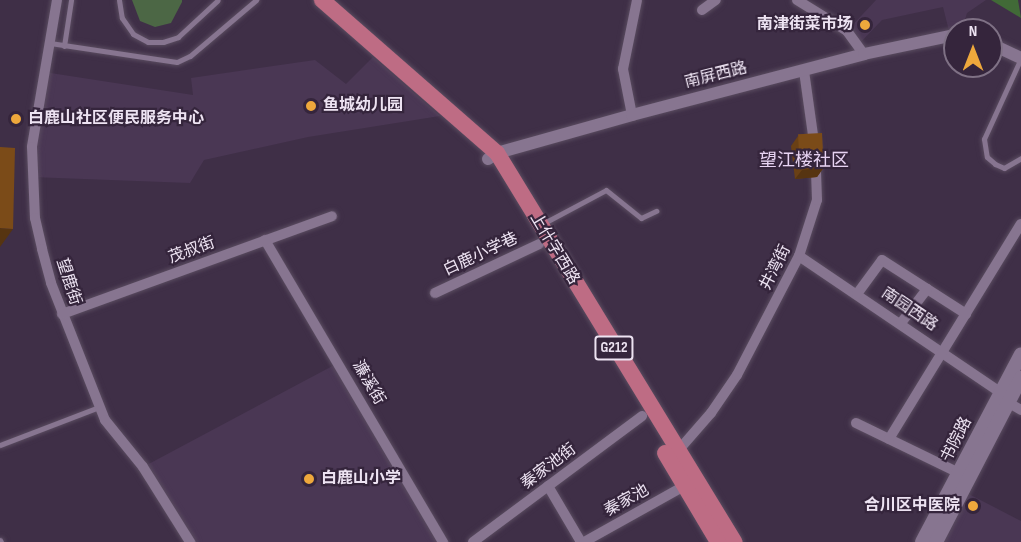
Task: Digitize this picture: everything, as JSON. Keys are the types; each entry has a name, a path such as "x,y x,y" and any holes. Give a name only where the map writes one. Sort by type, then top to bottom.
{"highway":[{"name":"上什字西路","path":"308,0 492,156 539,244 718,542"},
{"name":"上什字西路","path":"322,0 492,156 540,225 734,542"}],"main road":[{"name":"书院路","path":"936,542 1004,397 1021,354"},
{"name":"书院路","path":"922,542 1004,397 1021,378"}],"street":[{"name":"望鹿街","path":"57,0 31,177 35,218 62,314 99,407 190,542"},
{"path":"632,115 623,69 637,0"},
{"path":"702,10 716,0"},
{"path":"797,0 847,31 864,54"},
{"name":"南屏西路","path":"492,156 632,115 864,54 943,38"},
{"path":"1003,50 1021,58"},
{"name":"井湾街","path":"677,452 711,413 737,375 799,256 817,200 815,143 804,71"},
{"name":"茂叔街","path":"62,314 333,216"},
{"path":"889,439 1021,224"},
{"name":"濂溪街","path":"266,240 443,542"},
{"name":"白鹿小学巷","path":"435,293 539,244"},
{"name":"南园西路","path":"799,256 944,352 1021,410"},
{"path":"857,294 882,260 966,314"},
{"path":"901,323 927,289"},
{"name":"秦家池街","path":"473,542 642,416"},
{"path":"856,423 959,473"},
{"path":"548,486 583,542"},
{"name":"秦家池","path":"583,542 684,486"}],"lane":[{"path":"63,46 72,0"},
{"path":"119,0 122,18 133,34 148,42 163,42 178,37 218,0"},
{"path":"207,0 213,5"},
{"path":"49,43 177,62 190,56 256,0"},
{"path":"1021,58 984,139 987,157 995,164 1004,168 1021,158"},
{"path":"540,225 606,190 640,218 656,211"},
{"path":"0,445 99,407"}],"shaded area":[{"name":"南津街菜市场","path":"876,0 986,0 967,13 966,18 946,18 943,7 882,20 859,44 847,31"},
{"path":"373,57 440,116 308,137 204,160 190,183 31,177 44,72 193,95 191,78 315,60 346,84"},
{"name":"白鹿山小学","path":"338,363 443,542 190,542 143,467"},
{"name":"合川区中医院","path":"963,491 1021,521 1021,542 936,542"}],"green space":[{"path":"132,0 182,0 182,2 171,23 155,27 140,21"},
{"path":"991,0 1018,0 1021,18"}],"building":[{"path":"822,133 824,167 800,168 798,134"},
{"path":"0,147 15,148 13,229 0,228"}],"place":[{"name":"南津街菜市场","path":"865,25"},
{"name":"鱼城幼儿园","path":"311,106"},
{"name":"白鹿山社区便民服务中心","path":"16,119"},
{"name":"白鹿山小学","path":"309,479"},
{"name":"合川区中医院","path":"973,506"}],"district":[{"name":"望江楼社区","path":"804,161"}]}
